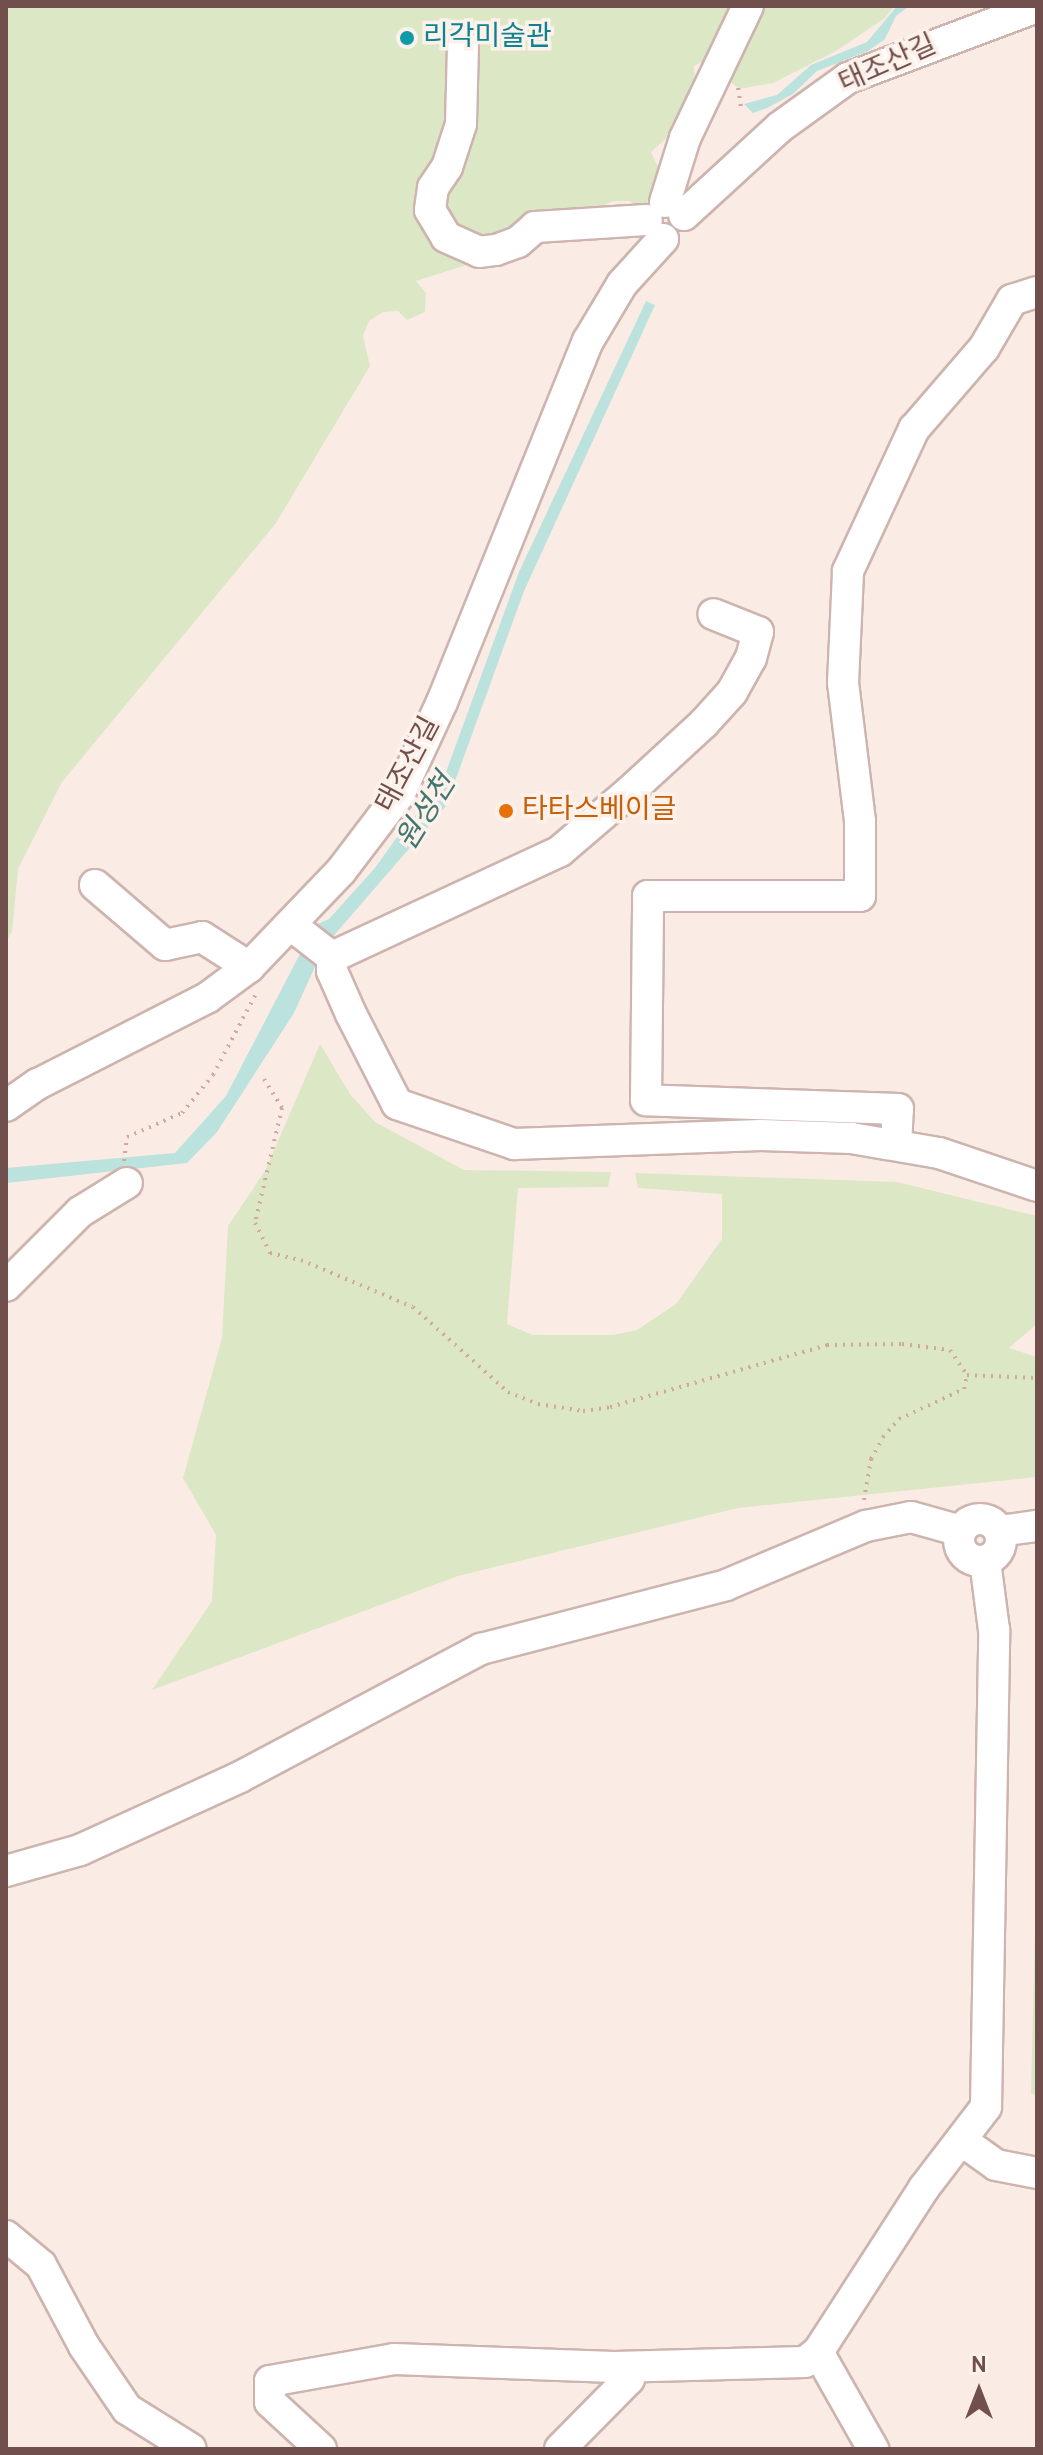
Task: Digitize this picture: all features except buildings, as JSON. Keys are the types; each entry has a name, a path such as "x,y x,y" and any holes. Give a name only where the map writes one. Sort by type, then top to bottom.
{"street":[{"path":"463,46 461,124 447,167 433,188 430,210 446,237 479,252 518,242 535,227 665,219 685,138 748,6"},
{"name":"태조산길","path":"6,1106 38,1084 255,976 312,942 399,795 442,702 588,341 665,219 780,127 848,78 1037,7"},
{"path":"896,1145 898,1109 646,1100 648,896 860,896 860,821 843,683 848,571 914,429 984,348 1012,300 1037,292"},
{"path":"713,614 758,632 751,658 714,713 560,851 312,942 338,986 397,1104 514,1144 761,1135 896,1145 939,1153 1037,1186"},
{"path":"95,885 165,945 202,937 255,976"},
{"path":"6,1286 80,1212 127,1183"},
{"path":"6,1871 80,1850 240,1777 481,1649 726,1585 860,1528 911,1517 961,1531"},
{"path":"961,1531 978,1518 1000,1531 1037,1526"},
{"path":"961,1531 962,1552 985,1561"},
{"path":"985,1561 999,1551 1000,1531"},
{"path":"321,2449 270,2402 270,2381 394,2359 631,2367 805,2362 818,2352 986,2107 994,1630 985,1561"},
{"path":"961,2140 996,2165 1037,2173"},
{"path":"6,2236 41,2265 84,2346 127,2409 191,2449"},
{"path":"818,2352 873,2449"},
{"path":"560,2449 629,2379 631,2367"}],"path":[{"path":"123,1150 127,1137 182,1113 213,1075 255,976"},
{"path":"264,1079 282,1108 255,1223 270,1253 301,1260 413,1307 508,1392 538,1404 597,1409 827,1345 902,1344 950,1350 967,1375 964,1389 899,1419 883,1437 871,1459 860,1528"},
{"path":"967,1375 1037,1378"}],"green space":[{"path":"6,6 894,6 885,18 836,51 773,83 739,89 706,60 694,66 696,112 651,152 659,169 645,208 629,201 613,201 482,260 416,281 426,293 425,312 407,320 398,311 383,312 369,321 363,336 370,366 276,523 62,782 18,869 12,932 6,941"},
{"path":"320,1044 350,1094 375,1122 464,1170 611,1172 608,1187 518,1188 507,1324 533,1335 613,1335 637,1330 676,1304 722,1239 722,1194 638,1188 635,1173 897,1182 1037,1216 1037,1324 1009,1348 1037,1357 1037,1477 738,1508 458,1576 152,1690 212,1601 216,1535 183,1478 222,1338 228,1226 265,1171"},
{"path":"1037,1844 1037,2094 1031,2094"}],"water":[{"path":"897,6 910,6 896,16 885,39 868,51 817,71 793,94 767,108 753,113 744,104 777,95 811,65 867,42"},
{"name":"원성천","path":"646,301 655,305 524,591 446,806 324,947 294,1013 217,1132 187,1163 6,1183 6,1168 175,1153 226,1096 315,925 329,919 375,868 405,826 438,794 519,572"}],"place":[{"name":"리각미술관","path":"407,38"},
{"name":"타타스베이글","path":"506,811"}]}
